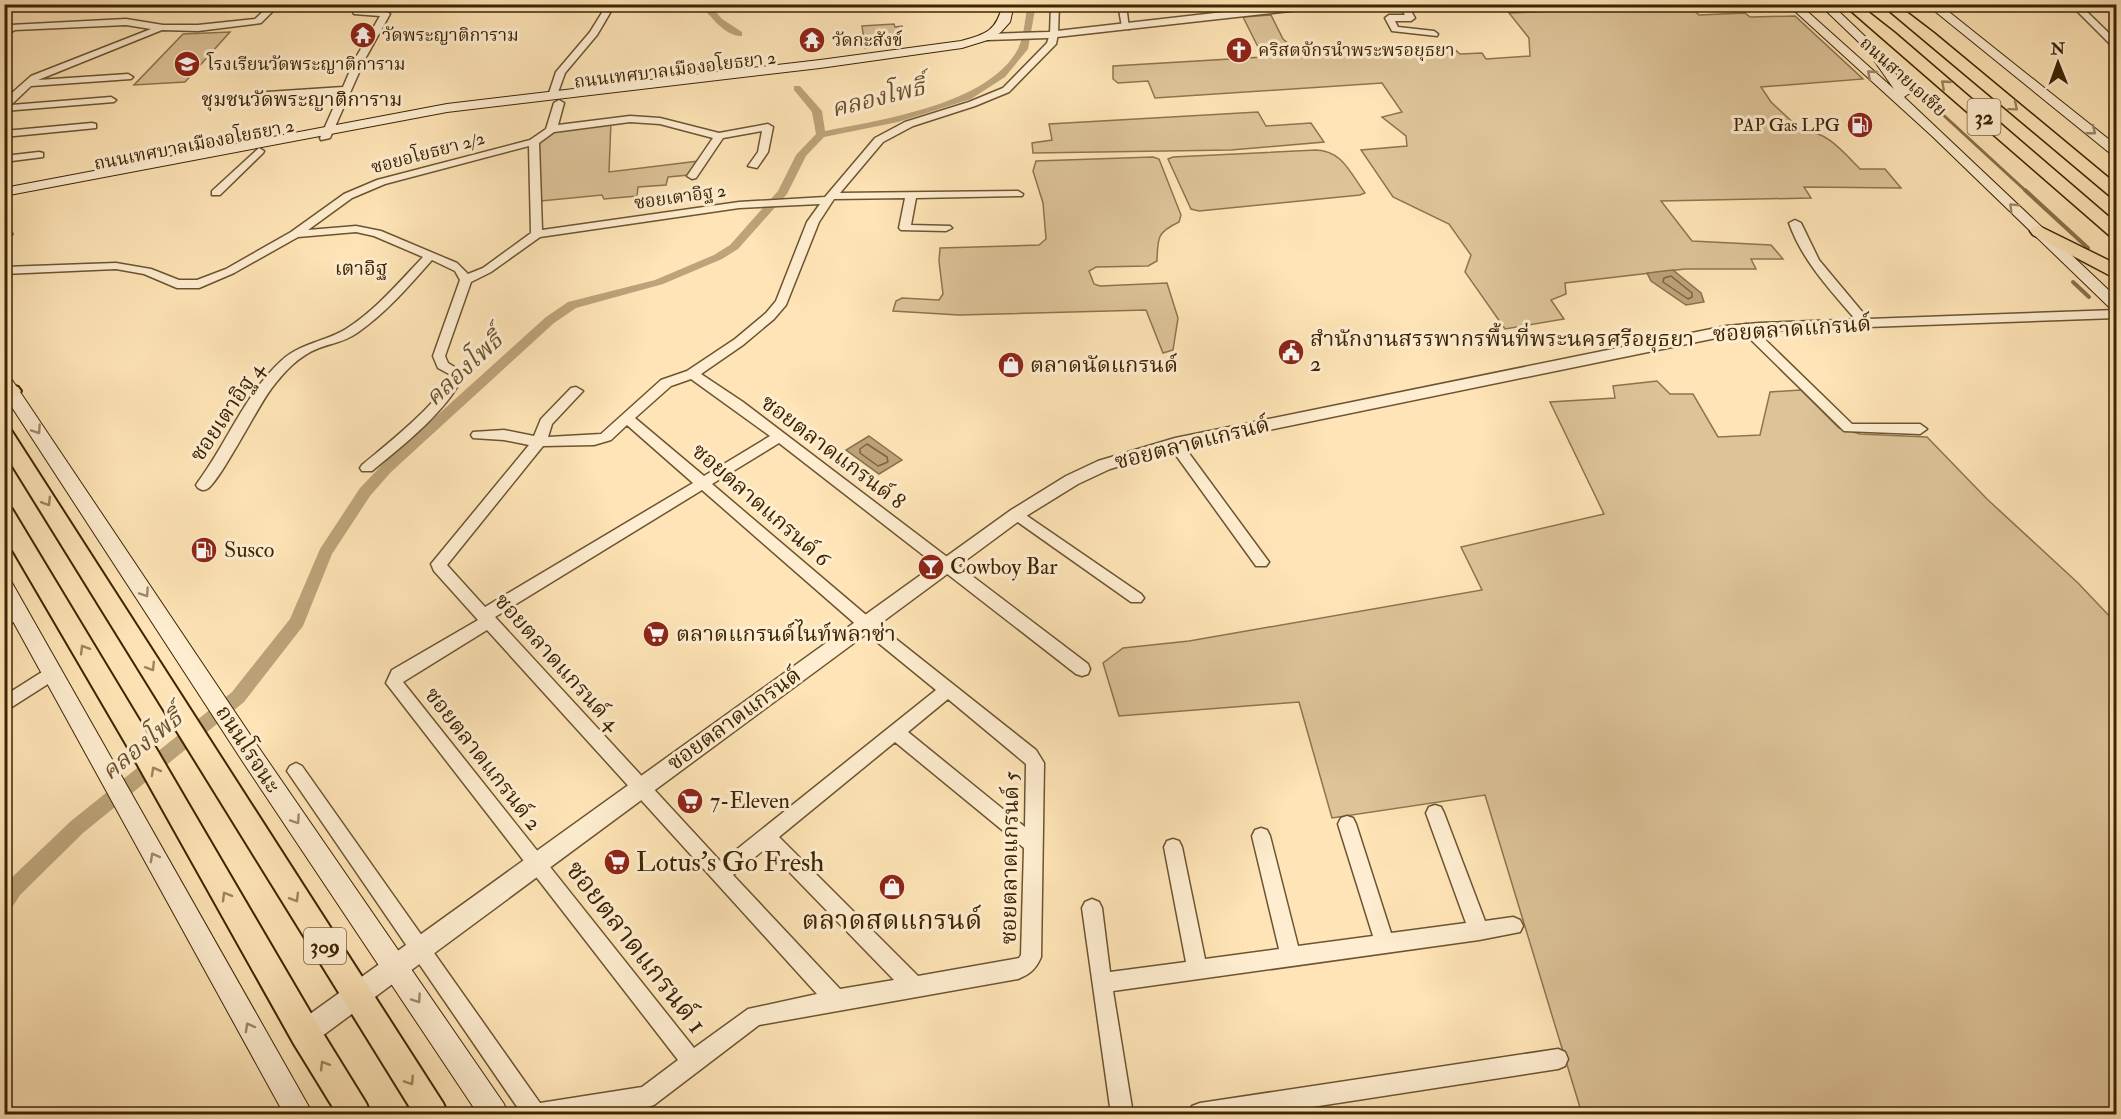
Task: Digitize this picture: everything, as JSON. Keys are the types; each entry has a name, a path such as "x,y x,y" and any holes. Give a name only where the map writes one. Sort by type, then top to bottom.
{"highway":[{"name":"ถนนสายเอเชีย","path":"1849,4 1890,36 2116,232"},
{"name":"ถนนสายเอเชีย","path":"1887,4 1929,36 2116,192"},
{"path":"2039,231 2116,271"}],"main road":[{"path":"987,38 1004,22 1009,4"},
{"name":"ถนนสายเอเชีย","path":"1792,4 1920,118 2116,305"},
{"path":"1824,4 1870,47 1920,118"},
{"path":"1915,4 2038,88"},
{"path":"1931,4 2116,151"},
{"name":"ถนนเทศบาลเมืองอโยธยา 2","path":"4,192 435,117 556,99 777,75 820,64 962,44 987,38"},
{"name":"ถนนเทศบาลเมืองอโยธยา 2","path":"4,201 259,151 327,134"},
{"name":"ถนนโรจนะ","path":"7,389 494,1114"},
{"name":"ถนนโรจนะ","path":"4,435 432,1114"},
{"name":"309","path":"4,515 135,736 305,1033 355,1114"},
{"path":"4,586 12,617 53,672 139,832 299,1114"}],"street":[{"path":"4,33 13,27 126,22 160,27 198,28 258,21 276,4"},
{"path":"327,134 360,58 386,14 357,12 362,4"},
{"path":"478,435 504,435 539,442 600,439 666,383 692,374 739,342 770,316 782,302 813,222 830,198 879,140 909,124 972,104 1006,90 1051,44 1055,4"},
{"path":"1122,4 1126,27"},
{"path":"987,38 1051,35 1327,4"},
{"path":"1402,4 1411,18 1389,18 1395,29 1434,34"},
{"path":"2074,4 2116,45"},
{"path":"606,13 594,33 561,72 552,129 622,119 643,119 668,123 719,136 768,127 763,152 753,166"},
{"path":"6,103 26,83 69,62 160,27"},
{"path":"26,83 128,77"},
{"path":"267,95 346,90"},
{"path":"6,103 111,100"},
{"path":"4,134 92,126"},
{"name":"ซอยอโยธยา 2/2","path":"4,272 116,266 147,272 177,284 199,284 230,271 295,234 359,191 381,182 534,142 548,135 552,129"},
{"path":"692,176 717,143 719,136"},
{"path":"367,468 400,440 452,388 457,379 458,373 443,365 439,356 466,280 487,270 537,234 534,142"},
{"path":"216,193 259,151"},
{"path":"4,159 39,155"},
{"name":"ซอยเตาอิฐ 2","path":"537,234 739,205 830,198 1018,194"},
{"path":"911,197 905,228 946,228"},
{"path":"1795,222 1798,236 1831,284 1865,323"},
{"path":"295,234 338,230 364,230 377,233 459,269 466,280"},
{"name":"ซอยเตาอิฐ 4","path":"203,485 219,465 271,380 284,365 302,351 337,340 366,319 385,304 429,256"},
{"name":"ซอยตลาดแกรนด์","path":"305,1033 1017,514 1072,480 1104,465 1175,444 1746,328 2116,314"},
{"path":"1746,328 1849,428 1920,429"},
{"name":"ซอยตลาดแกรนด์ 8","path":"692,374 779,437 1082,669"},
{"path":"539,442 546,422 576,391"},
{"name":"ซอยตลาดแกรนด์ 6","path":"627,418 866,624"},
{"path":"487,618 779,437"},
{"name":"ซอยตลาดแกรนด์ 4","path":"539,442 441,560 439,567 836,1000"},
{"path":"1175,444 1261,562"},
{"path":"1017,514 1136,598"},
{"name":"ซอยตลาดแกรนด์ 2","path":"487,618 398,675 394,683 536,864"},
{"name":"ซอยตลาดแกรนด์ 5","path":"866,624 1030,755 1035,763 1031,957 1026,965 1018,969 915,987"},
{"path":"5,706 53,672"},
{"path":"720,874 949,689"},
{"path":"896,732 1035,846"},
{"path":"296,771 420,948 527,1111 547,1114 646,1097 755,1016 915,987"},
{"path":"1435,813 1479,931"},
{"path":"1347,824 1385,944"},
{"path":"766,836 915,987"},
{"path":"1261,836 1291,957"},
{"path":"1173,847 1197,970"},
{"name":"ซอยตลาดแกรนด์ 1","path":"536,864 693,1064"},
{"path":"1092,908 1117,1114"},
{"path":"1102,983 1513,926"},
{"path":"1200,1114 1558,1059"}],"shaded area":[{"path":"1649,4 1688,5 1699,15 1745,13 1750,17 1795,16 1863,79 1761,87 1771,102 1802,131 1819,134 1826,138 1841,149 1860,169 1885,169 1901,188 1804,187 1811,198 1661,201 1692,241 1771,245 1783,259 1751,259 1756,269 1685,269 1565,283 1566,294 1551,300 1564,319 1505,329 1465,272 1471,255 1449,224 1393,197 1361,150 1407,146 1406,136 1382,117 1402,112 1382,83 1155,98 1148,81 1118,83 1113,79 1113,66 1263,57 1243,17 1271,15 1283,39 1302,55 1451,46 1460,54 1482,53 1486,59 1530,56 1529,38 1509,13 1650,7"},
{"path":"894,24 895,27 902,26 903,42 865,48 862,26"},
{"path":"230,32 185,82 134,85 183,34"},
{"path":"1258,112 1266,126 1311,123 1324,142 1231,150 1033,153 1032,143 1052,140 1049,124"},
{"path":"611,122 609,172 699,161 689,175 668,177 666,185 638,187 637,196 604,199 602,195 541,201 538,144 556,129"},
{"path":"1316,150 1333,154 1345,164 1365,193 1199,211 1191,209 1168,159 1173,157"},
{"path":"1153,157 1159,159 1181,215 1179,222 1162,233 1158,241 1157,261 1148,266 1096,267 1089,271 1094,284 1100,286 1167,283 1178,318 1173,350 1163,353 1146,310 959,315 893,311 896,301 902,298 939,300 943,294 939,261 940,248 1039,245 1046,239 1043,203 1033,171 1036,161"},
{"path":"1657,381 1670,394 1693,394 1718,437 1760,435 1770,392 1801,390 1839,428 1860,434 1927,437 1987,499 2078,583 2116,623 2116,1114 1582,1114 1485,795 1332,818 1299,702 1119,716 1103,663 1123,648 1189,641 1482,590 1461,547 1604,514 1550,402 1615,398 1613,386"}],"water":[{"path":"1673,270 1701,293 1704,302 1686,305 1651,281 1647,273"},
{"path":"869,436 902,460 879,474 846,450"}],"waterway":[{"path":"704,4 719,21 739,34"},
{"name":"คลองโพธิ์","path":"821,135 895,120 968,97 1002,75 1023,49 1032,4"},
{"path":"797,88 817,111 821,135"},
{"path":"1914,88 2027,192"},
{"name":"คลองโพธิ์","path":"4,903 13,889 77,827 238,697 297,622 325,553 365,492 386,469 550,320 572,305 659,282 718,257 734,247 783,192 801,155 821,135"},
{"path":"2025,190 2088,248"},
{"path":"4,240 12,234"},
{"path":"2073,282 2089,297"}],"place":[{"name":"วัดพระญาติการาม","path":"363,35"},
{"name":"วัดกะสังข์","path":"812,40"},
{"name":"คริสตจักรนำพระพรอยุธยา","path":"1239,50"},
{"name":"โรงเรียนวัดพระญาติการาม","path":"187,64"},
{"name":"PAP Gas LPG","path":"1860,125"},
{"name":"สำนักงานสรรพากรพื้นที่พระนครศรีอยุธยา 2","path":"1291,352"},
{"name":"ตลาดนัดแกรนด์","path":"1011,365"},
{"name":"Susco","path":"204,550"},
{"name":"Cowboy Bar","path":"931,567"},
{"name":"ตลาดแกรนด์ไนท์พลาซ่า","path":"656,634"},
{"name":"7-Eleven","path":"690,801"},
{"name":"Lotus's Go Fresh","path":"617,862"},
{"name":"ตลาดสดแกรนด์","path":"892,887"}],"district":[{"name":"ชุมชนวัดพระญาติการาม","path":"302,99"},
{"name":"เตาอิฐ","path":"361,268"}]}
